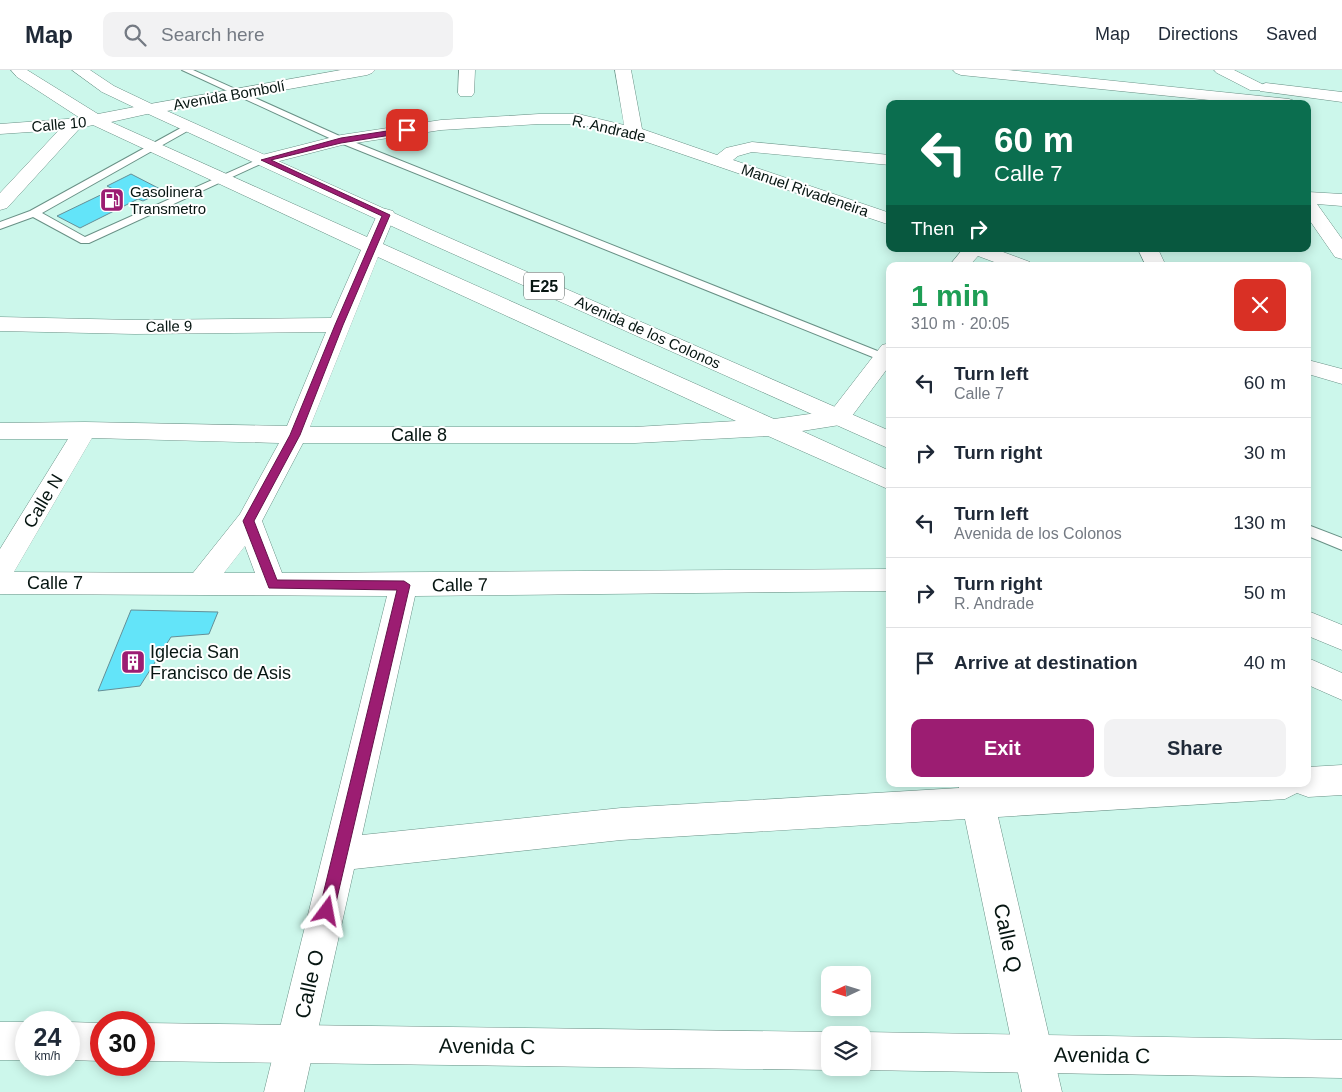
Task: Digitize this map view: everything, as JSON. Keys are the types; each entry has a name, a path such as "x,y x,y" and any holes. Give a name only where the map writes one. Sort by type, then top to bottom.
{"main road":[{"path":"19,70 22,74 97,121 153,148 886,479"},
{"name":"Avenida de los Colonos","path":"80,70 108,89 143,106 429,236 886,439"},
{"name":"Avenida Bombolí","path":"143,106 220,87 303,70"},
{"name":"Avenida Bombolí","path":"143,106 237,94 367,70"},
{"path":"466,93 468,70"},
{"path":"623,70 634,132"},
{"path":"961,70 1229,100"},
{"path":"1086,70 1342,96"},
{"path":"1222,70 1256,87"},
{"name":"Calle 10","path":"0,129 97,121 143,106"},
{"path":"1311,106 1342,111"},
{"name":"R. Andrade","path":"264,160 341,140 454,124 548,118 591,121 634,132 720,161"},
{"path":"0,204 74,124"},
{"path":"720,161 732,152 752,147 886,160"},
{"name":"Manuel Rivadeneira","path":"720,161 886,218"},
{"path":"1311,198 1342,200"},
{"path":"1311,209 1342,253"},
{"path":"200,584 249,521 295,435 386,215"},
{"path":"962,262 971,252"},
{"path":"986,252 1012,262"},
{"name":"Calle 9","path":"0,324 134,326 339,325"},
{"path":"838,418 886,358"},
{"path":"1311,367 1342,377"},
{"name":"Calle 8","path":"0,430 295,435 635,435 773,427 838,418"},
{"name":"Calle N","path":"0,572 85,430"},
{"path":"249,521 273,585"},
{"name":"Calle 7","path":"0,583 404,585 886,580"},
{"name":"Calle O","path":"284,1092 404,585"},
{"path":"1311,624 1342,638"},
{"path":"1311,672 1342,687"},
{"path":"1311,782 1342,780"},
{"path":"340,854 621,824 976,793 1182,787"},
{"name":"Calle Q","path":"976,793 1042,1092"},
{"path":"0,1041 15,1041"},
{"name":"Avenida C","path":"155,1042 821,1051"},
{"name":"Avenida C","path":"871,1051 1342,1059"}],"lane":[{"path":"186,70 341,140 886,355"},
{"path":"0,226 34,213 153,148 188,126"},
{"path":"34,213 84,241 264,160"},
{"path":"1311,531 1342,544"}],"building":[{"name":"Gasolinera Transmetro","path":"131,174 164,191 143,201 138,199 80,228 57,216 113,189 107,186"},
{"name":"Iglecia San Francisco de Asis","path":"131,610 218,612 209,634 171,637 140,686 98,691"}],"place":[{"name":"Gasolinera Transmetro","path":"112,200"},
{"name":"Iglecia San Francisco de Asis","path":"133,662"}],"route":[{"path":"327,911 404,585 273,585 252,534 249,521 252,512 295,435 386,215 264,160 341,140 407,130"}]}
